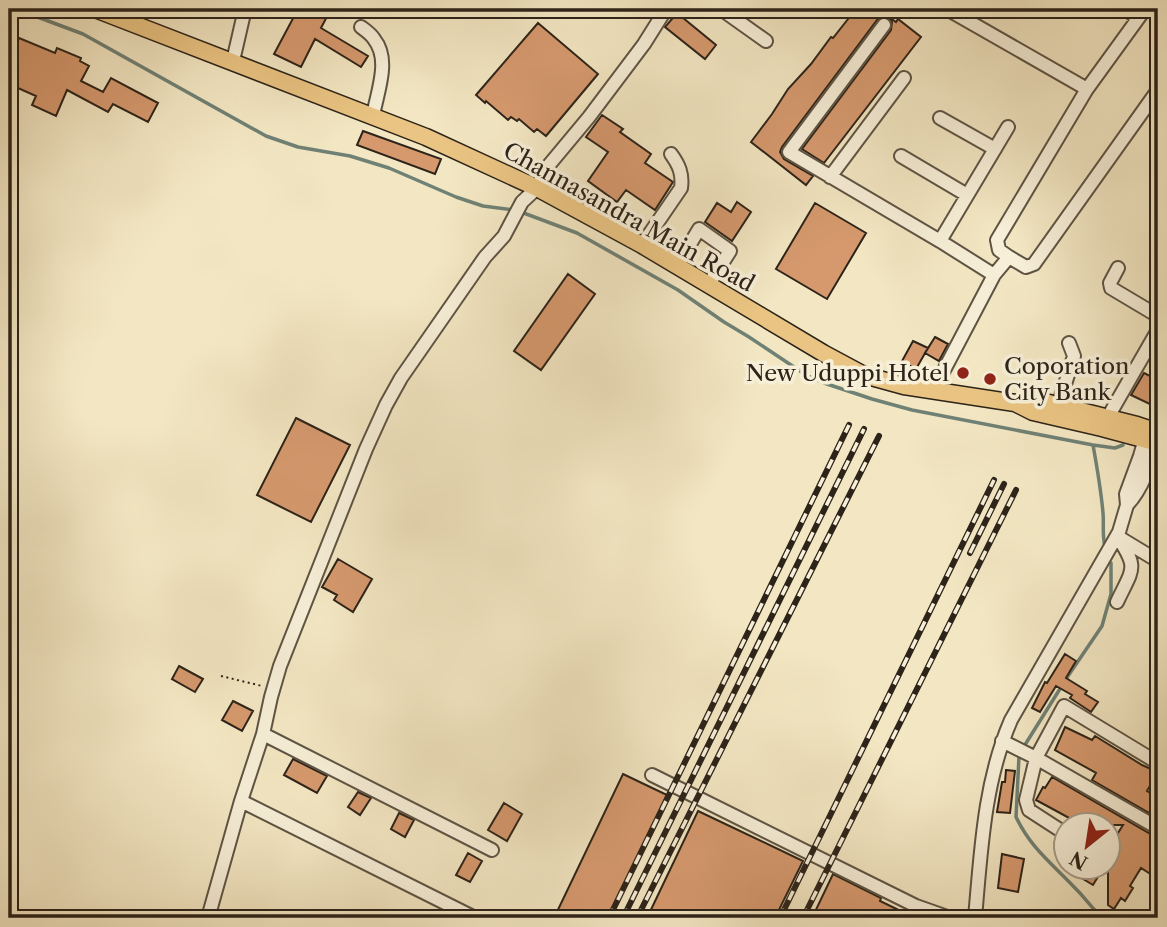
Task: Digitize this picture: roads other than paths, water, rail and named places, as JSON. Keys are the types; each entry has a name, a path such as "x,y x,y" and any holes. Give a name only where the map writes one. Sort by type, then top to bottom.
{"main road":[{"name":"Channasandra Main Road","path":"95,9 113,12 426,136 537,188 642,245 864,375 904,386 1015,403 1037,400 1154,437"},
{"path":"1015,403 1033,412 1105,423"}],"street":[{"path":"233,61 245,9"},
{"path":"208,918 263,734 280,666 386,405 401,378 485,257 503,236 522,202 537,188 549,165 644,44 666,9"},
{"path":"721,9 766,41"},
{"path":"947,9 1087,89"},
{"path":"1125,9 1142,13 1087,89 997,240 999,250 1026,267 1034,264 1158,90"},
{"path":"884,25 789,152 994,275"},
{"path":"361,27 374,38 383,62 373,116"},
{"path":"830,177 904,78"},
{"path":"940,118 995,149"},
{"path":"940,241 1008,127"},
{"path":"642,245 681,188 681,172 671,154"},
{"path":"901,156 967,195"},
{"path":"677,266 699,229 730,251 709,284"},
{"path":"933,391 994,275 1009,257"},
{"path":"1118,268 1110,283 1111,288 1158,316"},
{"path":"1105,423 1158,330"},
{"path":"1058,406 1074,356 1069,343"},
{"path":"975,918 986,806 1002,741 1011,720 1117,536 1127,505 1136,496 1154,437"},
{"path":"1117,536 1158,561"},
{"path":"1117,536 1129,553 1132,564 1132,572 1117,602"},
{"path":"1052,825 1028,810 1026,800 1036,758 1064,706 1158,763"},
{"path":"263,734 492,850"},
{"path":"1002,741 1158,828"},
{"path":"652,775 916,905 950,918"},
{"path":"242,801 475,918"}],"waterway":[{"path":"16,9 83,34 266,136 298,147 350,156 389,168 483,206 514,210"},
{"path":"521,212 577,233 678,290 806,375 824,383 912,410 1093,445 1115,448 1123,445"},
{"path":"1093,445 1105,547"},
{"path":"1023,748 1102,626 1111,594 1111,563"},
{"path":"1019,756 1016,817 1022,829 1036,848 1103,918"},
{"path":"1124,918 1158,915"}],"railway":[{"path":"609,918 849,425"},
{"path":"623,918 864,429"},
{"path":"637,918 879,436"},
{"path":"780,918 994,480"},
{"path":"970,553 1004,484"},
{"path":"803,918 1016,490"}],"place":[{"name":"New Uduppi Hotel","path":"963,373"},
{"name":"Coporation City Bank","path":"990,379"}]}
